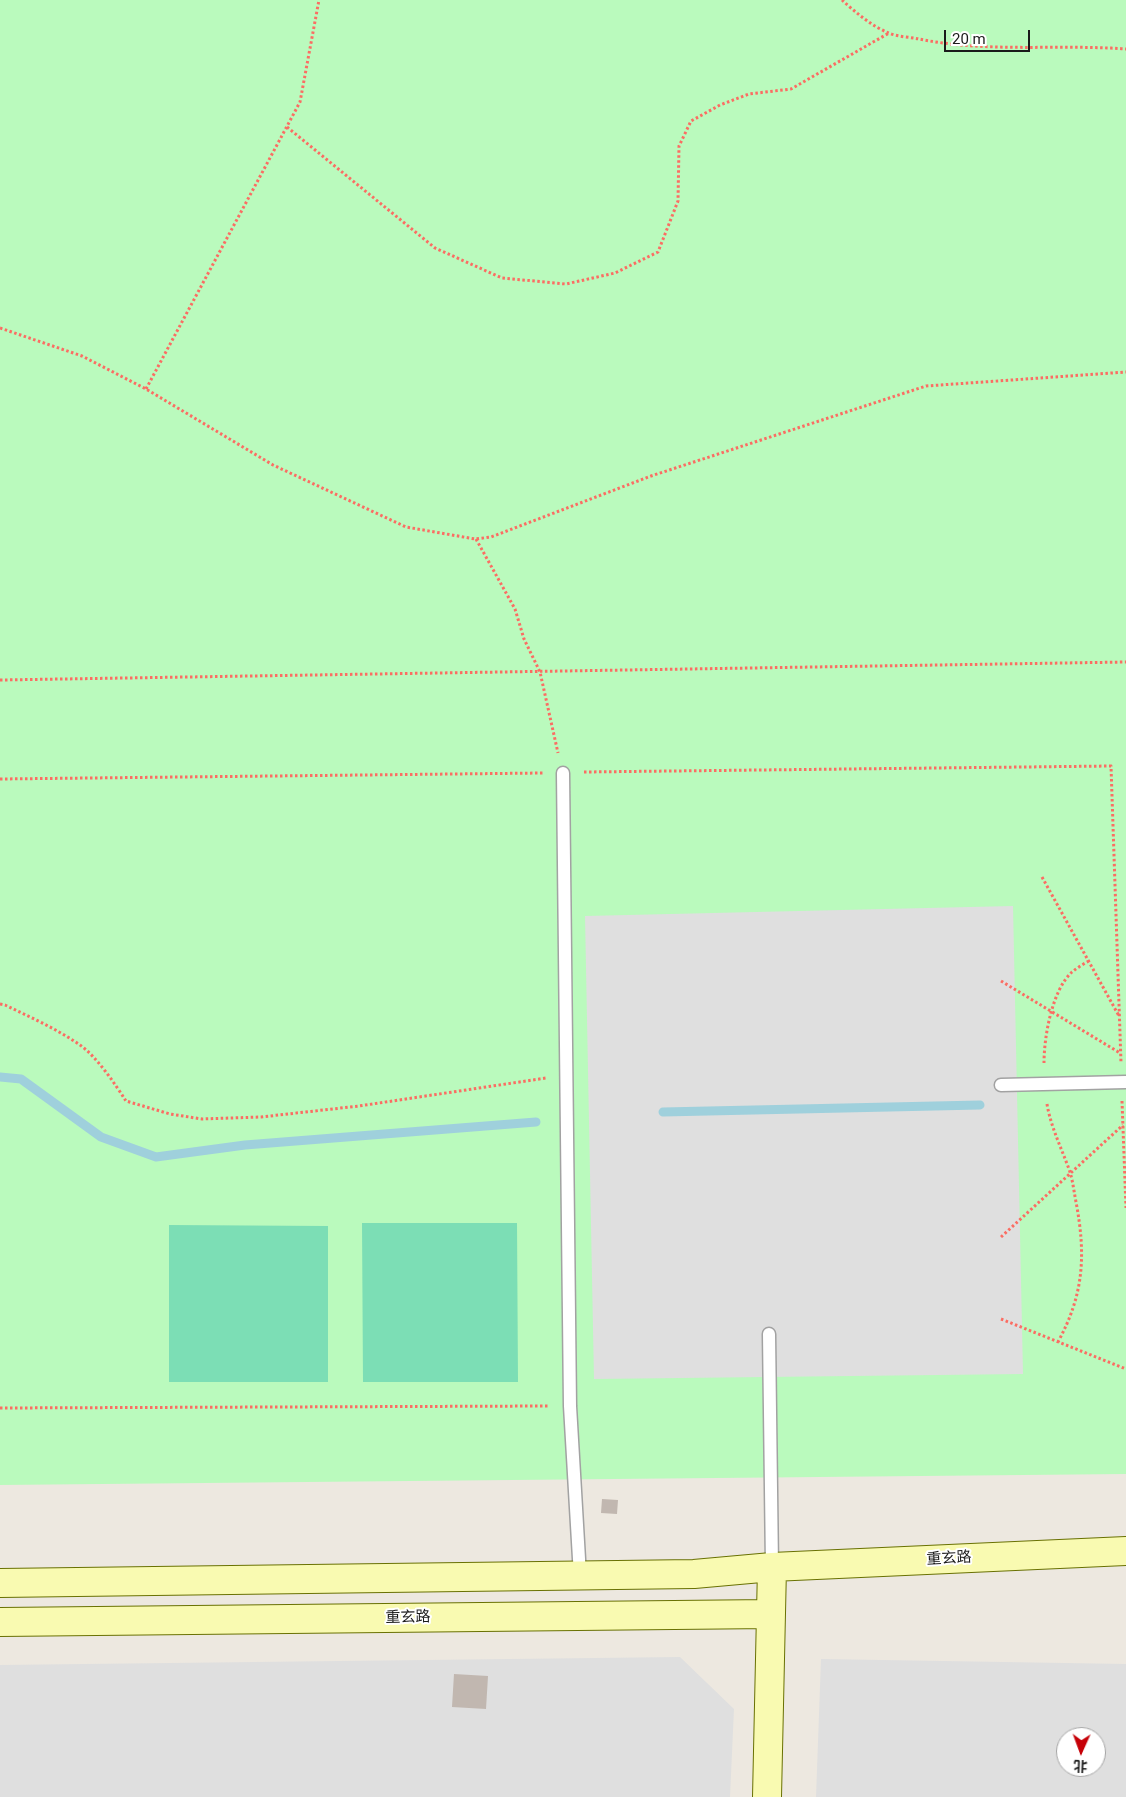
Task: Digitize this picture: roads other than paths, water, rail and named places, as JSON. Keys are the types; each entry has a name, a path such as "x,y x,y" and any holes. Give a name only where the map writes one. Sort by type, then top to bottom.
{"street":[{"name":"重玄路","path":"0,1583 694,1574 772,1567 1126,1551"},
{"path":"767,1797 772,1567"},
{"name":"重玄路","path":"0,1622 770,1614"}],"lane":[{"path":"562,773 570,1406 580,1576"},
{"path":"1001,1085 1124,1082"},
{"path":"769,1334 772,1567"}],"waterway":[{"path":"0,1077 21,1079 101,1137 156,1157 245,1145 536,1122"},
{"path":"663,1112 980,1105"}]}
